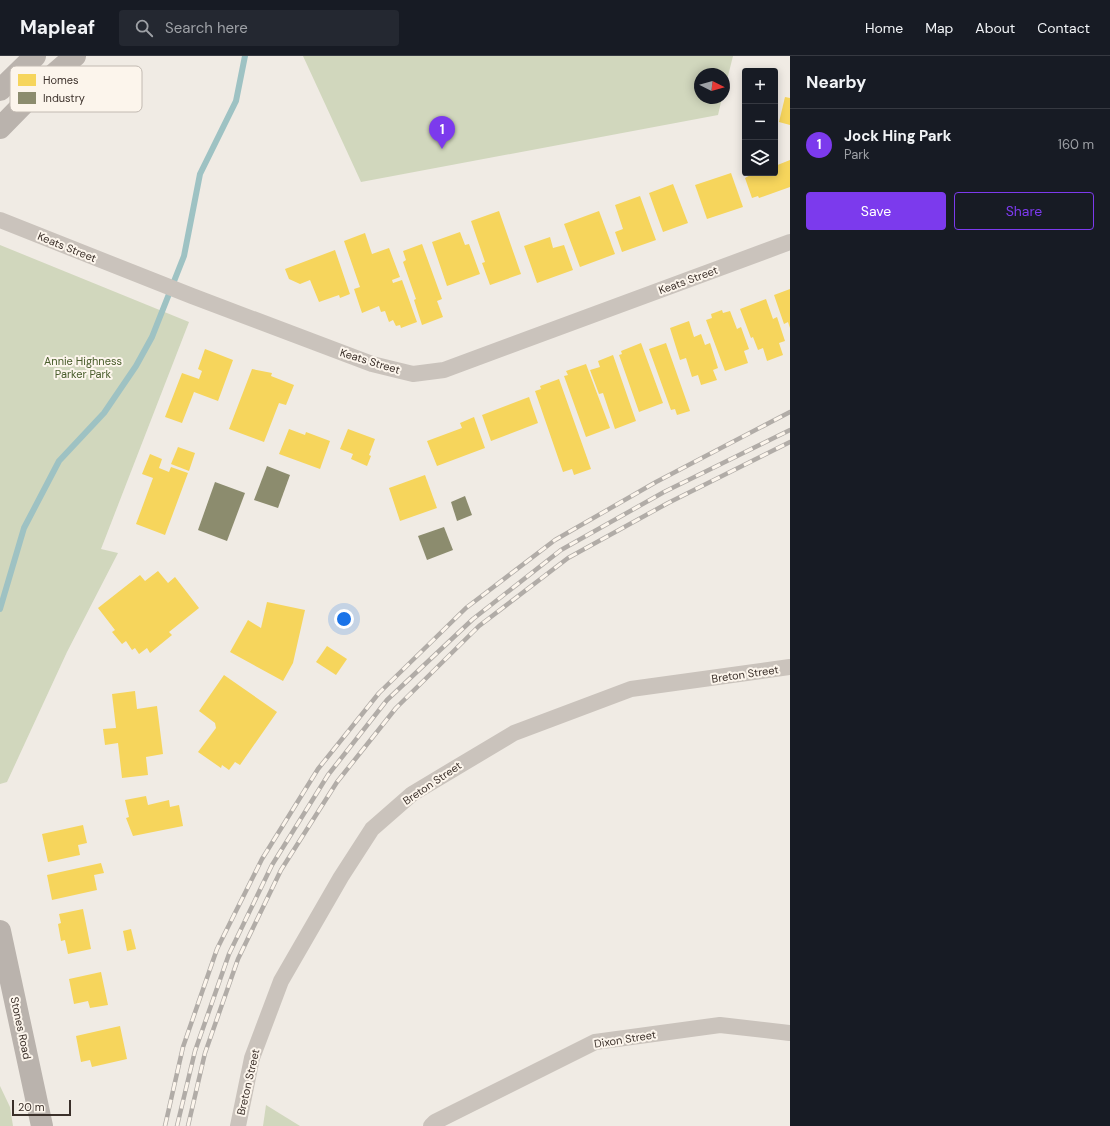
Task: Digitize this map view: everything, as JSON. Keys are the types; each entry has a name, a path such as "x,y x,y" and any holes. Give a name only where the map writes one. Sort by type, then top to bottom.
{"street":[{"path":"25,66 35,56"},
{"path":"63,66 75,56"},
{"path":"0,90 10,80"},
{"path":"0,128 16,112"},
{"name":"Keats Street","path":"0,220 192,296 372,364 413,374 444,370 790,242"},
{"name":"Breton Street","path":"238,1126 252,1058 281,980 341,877 372,829 412,794 514,733 631,689 790,667"},
{"name":"Stones Road","path":"0,931 42,1126"},
{"name":"Dixon Street","path":"431,1126 435,1122 595,1042 720,1025 790,1033"}],"green space":[{"path":"303,56 733,56 730,68 694,68 694,104 721,104 718,115 361,182"},
{"name":"Annie Highness Parker Park","path":"0,245 189,322 101,549 118,553 67,652 7,782 0,784"},
{"path":"0,1086 10,1107 13,1126 0,1126"},
{"path":"266,1105 300,1126 263,1126"}],"building: Homes":[{"path":"785,97 790,98 790,125 779,122"},
{"path":"790,160 790,187 759,198 758,196 752,198 745,178 749,176 778,176 778,165"},
{"path":"731,173 743,207 707,219 695,185"},
{"path":"673,184 688,223 663,232 649,193"},
{"path":"640,196 656,240 622,252 615,232 623,229 615,205"},
{"path":"499,211 521,274 490,285 482,263 485,262 471,221"},
{"path":"599,211 615,254 580,267 564,224"},
{"path":"460,232 465,245 469,244 480,274 447,286 432,242"},
{"path":"365,233 372,254 389,248 400,277 392,280 393,283 402,280 417,322 401,328 400,325 396,326 393,320 389,322 385,311 381,312 379,306 362,313 354,289 360,287 344,241"},
{"path":"550,237 553,248 564,245 573,270 537,283 524,246"},
{"path":"422,244 442,299 437,301 443,317 422,325 414,300 416,299 403,262 406,260 403,251"},
{"path":"335,250 350,294 340,298 339,295 319,302 310,280 300,284 289,279 285,269"},
{"path":"790,289 790,328 788,322 784,324 774,295"},
{"path":"766,299 773,319 777,317 785,341 779,343 783,355 767,361 763,348 758,350 753,337 751,338 740,309"},
{"path":"722,310 723,313 730,311 737,329 741,327 749,349 744,351 748,363 725,371 706,320 712,318 711,314"},
{"path":"689,321 694,337 701,334 705,345 710,343 718,368 713,370 717,380 701,385 698,375 692,377 686,358 680,360 670,328"},
{"path":"641,343 663,403 639,412 619,355 622,354 621,351"},
{"path":"666,343 690,411 677,415 675,409 671,410 649,349"},
{"path":"205,349 233,360 218,401 194,392 182,423 165,417 182,373 199,379 202,371 198,369"},
{"path":"613,355 636,421 615,429 603,393 599,394 590,370 600,367 598,361"},
{"path":"586,364 610,428 586,437 564,376 568,375 566,371"},
{"path":"252,369 272,373 271,376 294,385 286,405 279,403 264,442 229,429"},
{"path":"559,379 591,469 574,475 572,469 563,472 535,391 541,389 540,386"},
{"path":"529,397 538,423 491,441 482,415"},
{"path":"474,417 485,448 437,466 427,441 462,428 460,423"},
{"path":"289,429 305,435 306,432 330,441 320,469 279,454"},
{"path":"348,429 375,439 369,455 371,456 367,466 351,459 353,454 340,449"},
{"path":"178,447 195,453 189,471 171,464"},
{"path":"150,454 162,459 159,468 169,472 171,467 188,473 165,535 136,524 153,478 142,474"},
{"path":"425,475 437,508 400,521 389,488"},
{"path":"158,571 168,583 175,577 199,608 169,632 172,635 150,653 147,648 139,654 135,648 132,650 126,641 122,644 112,632 115,630 98,608 140,575 145,581"},
{"path":"267,602 305,610 293,663 283,681 230,652 248,620 261,628"},
{"path":"327,646 347,659 336,675 316,662"},
{"path":"224,675 277,712 240,765 235,762 229,770 222,765 221,768 198,752 216,728 215,723 199,711"},
{"path":"135,691 137,709 157,706 163,754 146,757 148,775 122,778 118,743 105,745 103,729 116,728 112,694"},
{"path":"146,796 148,805 169,800 170,807 179,805 183,826 133,836 126,818 129,817 125,800"},
{"path":"83,825 87,843 78,845 80,855 48,862 42,834"},
{"path":"101,863 104,873 94,875 97,890 52,900 47,875"},
{"path":"83,909 91,949 68,954 65,940 61,941 58,924 61,923 59,914"},
{"path":"131,929 136,949 127,951 123,931"},
{"path":"101,972 108,1005 90,1008 88,1001 74,1004 69,979"},
{"path":"120,1026 127,1059 92,1067 90,1060 81,1062 76,1036"}],"building: Industry":[{"path":"267,466 290,475 278,508 254,500"},
{"path":"215,482 245,493 227,541 198,530"},
{"path":"465,496 472,515 457,521 451,502"},
{"path":"444,527 453,550 427,560 418,536"}],"waterway":[{"path":"0,609 24,528 59,461 104,413 136,366 152,337 184,256 200,174 236,101 245,56"}],"railway":[{"path":"165,1126 183,1047 217,949 262,859 318,769 379,693 466,608 555,540 656,482 790,412"},
{"path":"177,1126 195,1051 229,954 272,865 328,775 387,700 473,619 561,550 664,492 790,430"},
{"path":"188,1126 205,1053 238,959 281,870 337,782 396,708 479,626 568,558 668,503 790,442"}],"place":[{"name":"Jock Hing Park","path":"442,149"}]}
